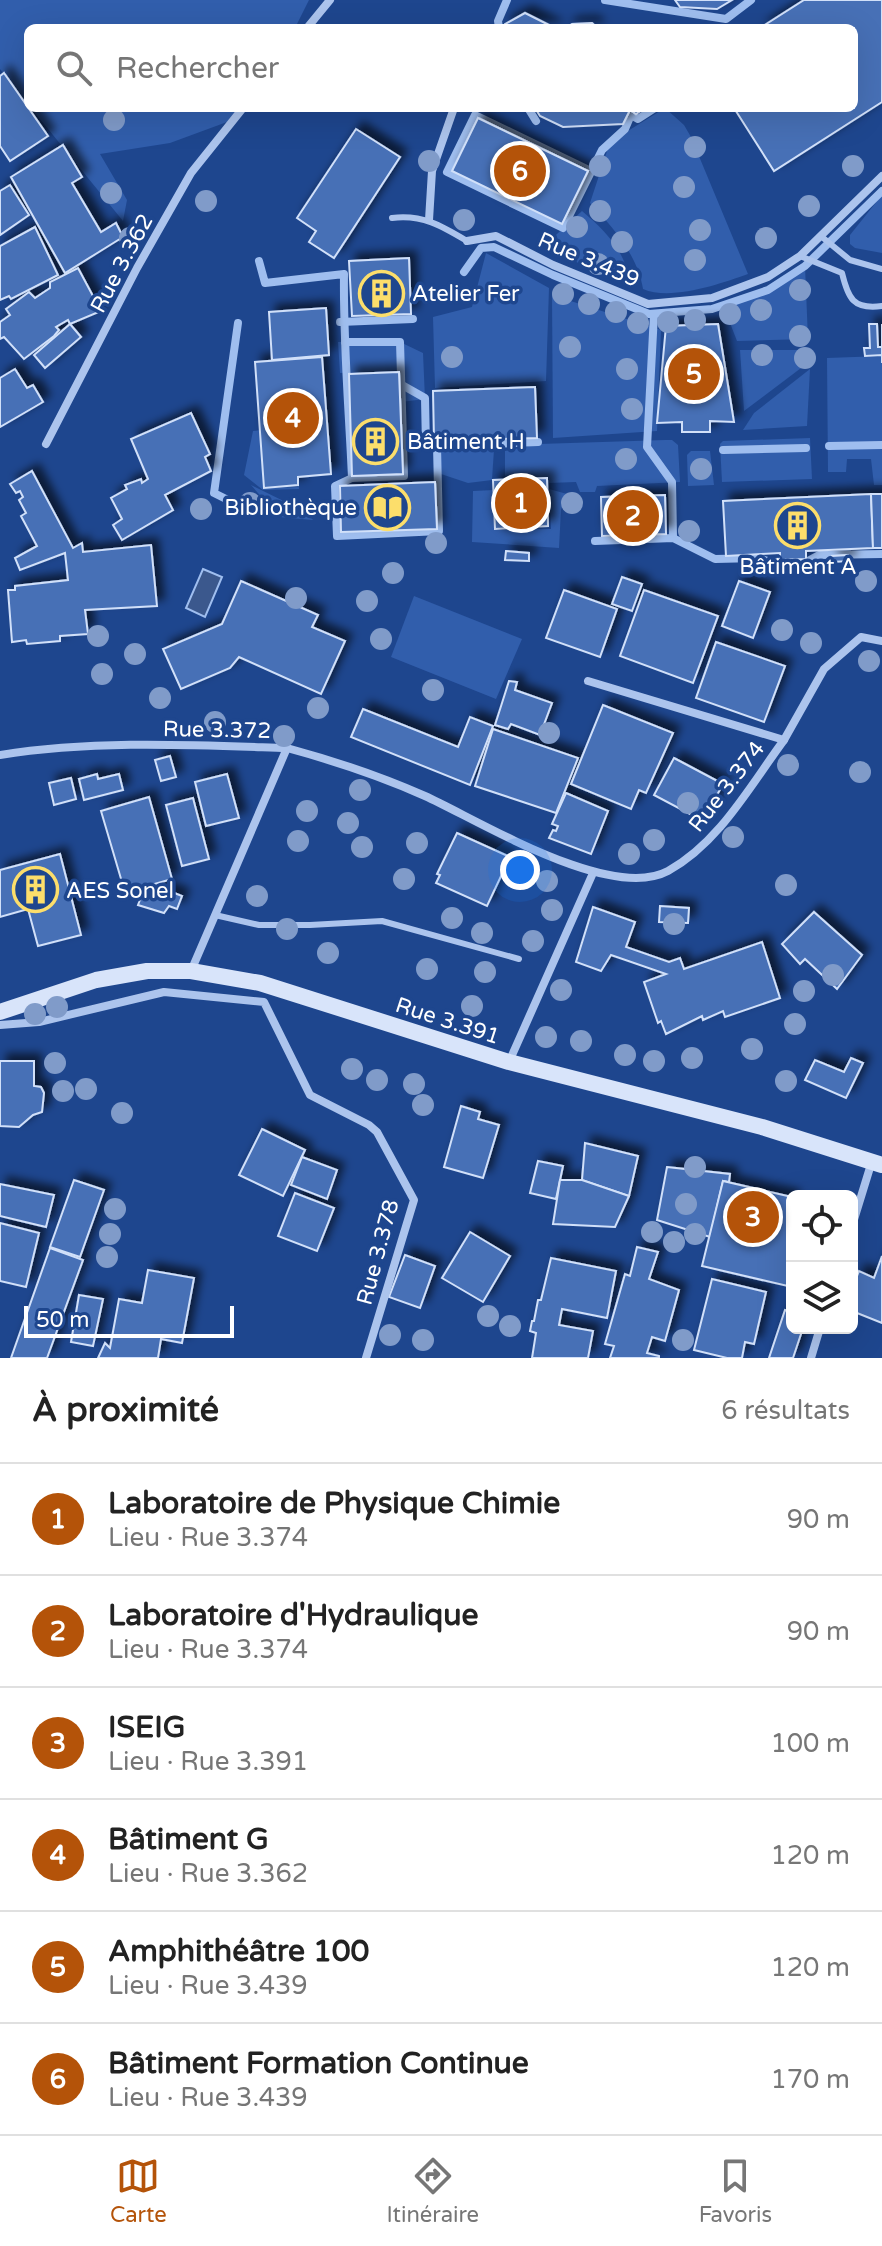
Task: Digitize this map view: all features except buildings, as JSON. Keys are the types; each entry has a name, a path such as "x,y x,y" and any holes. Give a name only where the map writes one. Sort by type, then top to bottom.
{"main road":[{"name":"Rue 3.391","path":"0,1012 96,980 147,971 191,971 260,983 509,1062 762,1127 877,1163"}],"street":[{"path":"310,24 330,0"},
{"name":"Rue 3.362","path":"46,444 137,268 191,173 240,112"},
{"path":"429,220 432,171 453,112"},
{"name":"Rue 3.439","path":"467,241 496,236 553,265 648,304 712,298 768,277 800,256 882,176"},
{"path":"784,740 824,669 861,637 882,641"},
{"name":"Rue 3.374","path":"287,748 358,768 425,796 526,846 593,873 636,877 666,872 708,842 784,740 588,681"},
{"name":"Rue 3.372","path":"0,755 109,746 186,744 287,748 191,971"},
{"path":"509,1062 593,873"},
{"name":"Rue 3.378","path":"0,1025 39,1022 164,992 264,1002 310,1095 377,1132 414,1200 366,1358"},
{"path":"858,1211 877,1163"},
{"path":"811,1358 818,1334"}],"lane":[{"name":"Rue 3.439","path":"392,218 408,216 429,220 467,241"},
{"path":"822,237 850,260 882,269"},
{"path":"800,256 842,273 847,294 852,300 862,306 882,306"},
{"path":"215,915 259,925 382,921 519,959"}],"shaded area":[{"path":"0,0 309,0 297,24 24,24 24,99 0,69"},
{"path":"34,112 235,112 227,122 170,143 100,154 127,200 123,221"},
{"path":"659,112 669,112 684,125 748,274 681,292 643,289 630,254 616,232 590,203 610,142"},
{"path":"882,195 882,253 855,248 850,244 850,235"},
{"path":"582,211 620,252 630,284 582,265 545,245"},
{"path":"486,253 549,288 546,381 435,388 433,317 472,307"},
{"path":"805,266 808,339 737,341 723,305 768,290"},
{"path":"552,295 661,330 657,431 553,438"},
{"path":"338,342 400,342 423,353 425,399 401,402 401,370 340,373"},
{"path":"740,350 810,350 809,362 744,411"},
{"path":"882,356 882,485 874,485 871,459 847,459 846,472 828,472 827,358"},
{"path":"810,369 807,426 743,430 754,413"},
{"path":"261,430 263,488 298,487 298,476 299,489 263,490 244,475 253,431"},
{"path":"810,438 812,479 722,482 720,444 723,441"},
{"path":"672,440 678,445 680,482 597,486 595,492 580,492 576,482 549,483 548,479 517,480 516,475 505,476 505,451 539,444"},
{"path":"494,449 492,480 468,483 441,474 440,451"},
{"path":"691,451 710,451 714,485 688,486 687,455"},
{"path":"251,485 306,512 313,520 279,517"},
{"path":"549,489 567,494 561,510 559,548 472,542 473,491 494,490 497,530 551,529"},
{"path":"203,569 222,577 205,617 186,608"},
{"path":"414,596 522,639 496,699 391,657"}],"waterway":[{"path":"498,24 507,0"},
{"path":"605,0 726,19 751,0"},
{"path":"530,112 536,121"},
{"path":"591,171 475,115 447,172 563,228 602,150 625,129 631,115 638,119 649,112"},
{"path":"464,272 481,248 494,247 649,314 712,309 768,290 805,266 882,191"},
{"path":"259,261 265,283 344,274 352,478 335,486 337,536 439,531 437,446"},
{"path":"654,314 647,447 672,482 673,538"},
{"path":"340,322 413,319"},
{"path":"226,499 214,493 238,323"},
{"path":"345,342 400,342 404,476 352,478"},
{"path":"402,385 425,398 426,447 538,442"},
{"path":"829,446 882,445"},
{"path":"723,450 806,448"},
{"path":"595,541 673,538 715,559 758,558 771,562 808,561 819,555 882,554"}],"place":[{"name":"Bâtiment Formation Continue","path":"520,171"},
{"name":"Atelier Fer","path":"381,293"},
{"name":"Amphithéâtre 100","path":"694,374"},
{"name":"Bâtiment G","path":"293,418"},
{"name":"Bâtiment H","path":"376,441"},
{"name":"Laboratoire de Physique Chimie","path":"521,503"},
{"name":"Bibliothèque","path":"388,507"},
{"name":"Laboratoire d'Hydraulique","path":"633,516"},
{"name":"Bâtiment A","path":"798,525"},
{"name":"AES Sonel","path":"35,890"},
{"name":"ISEIG","path":"753,1217"}]}
